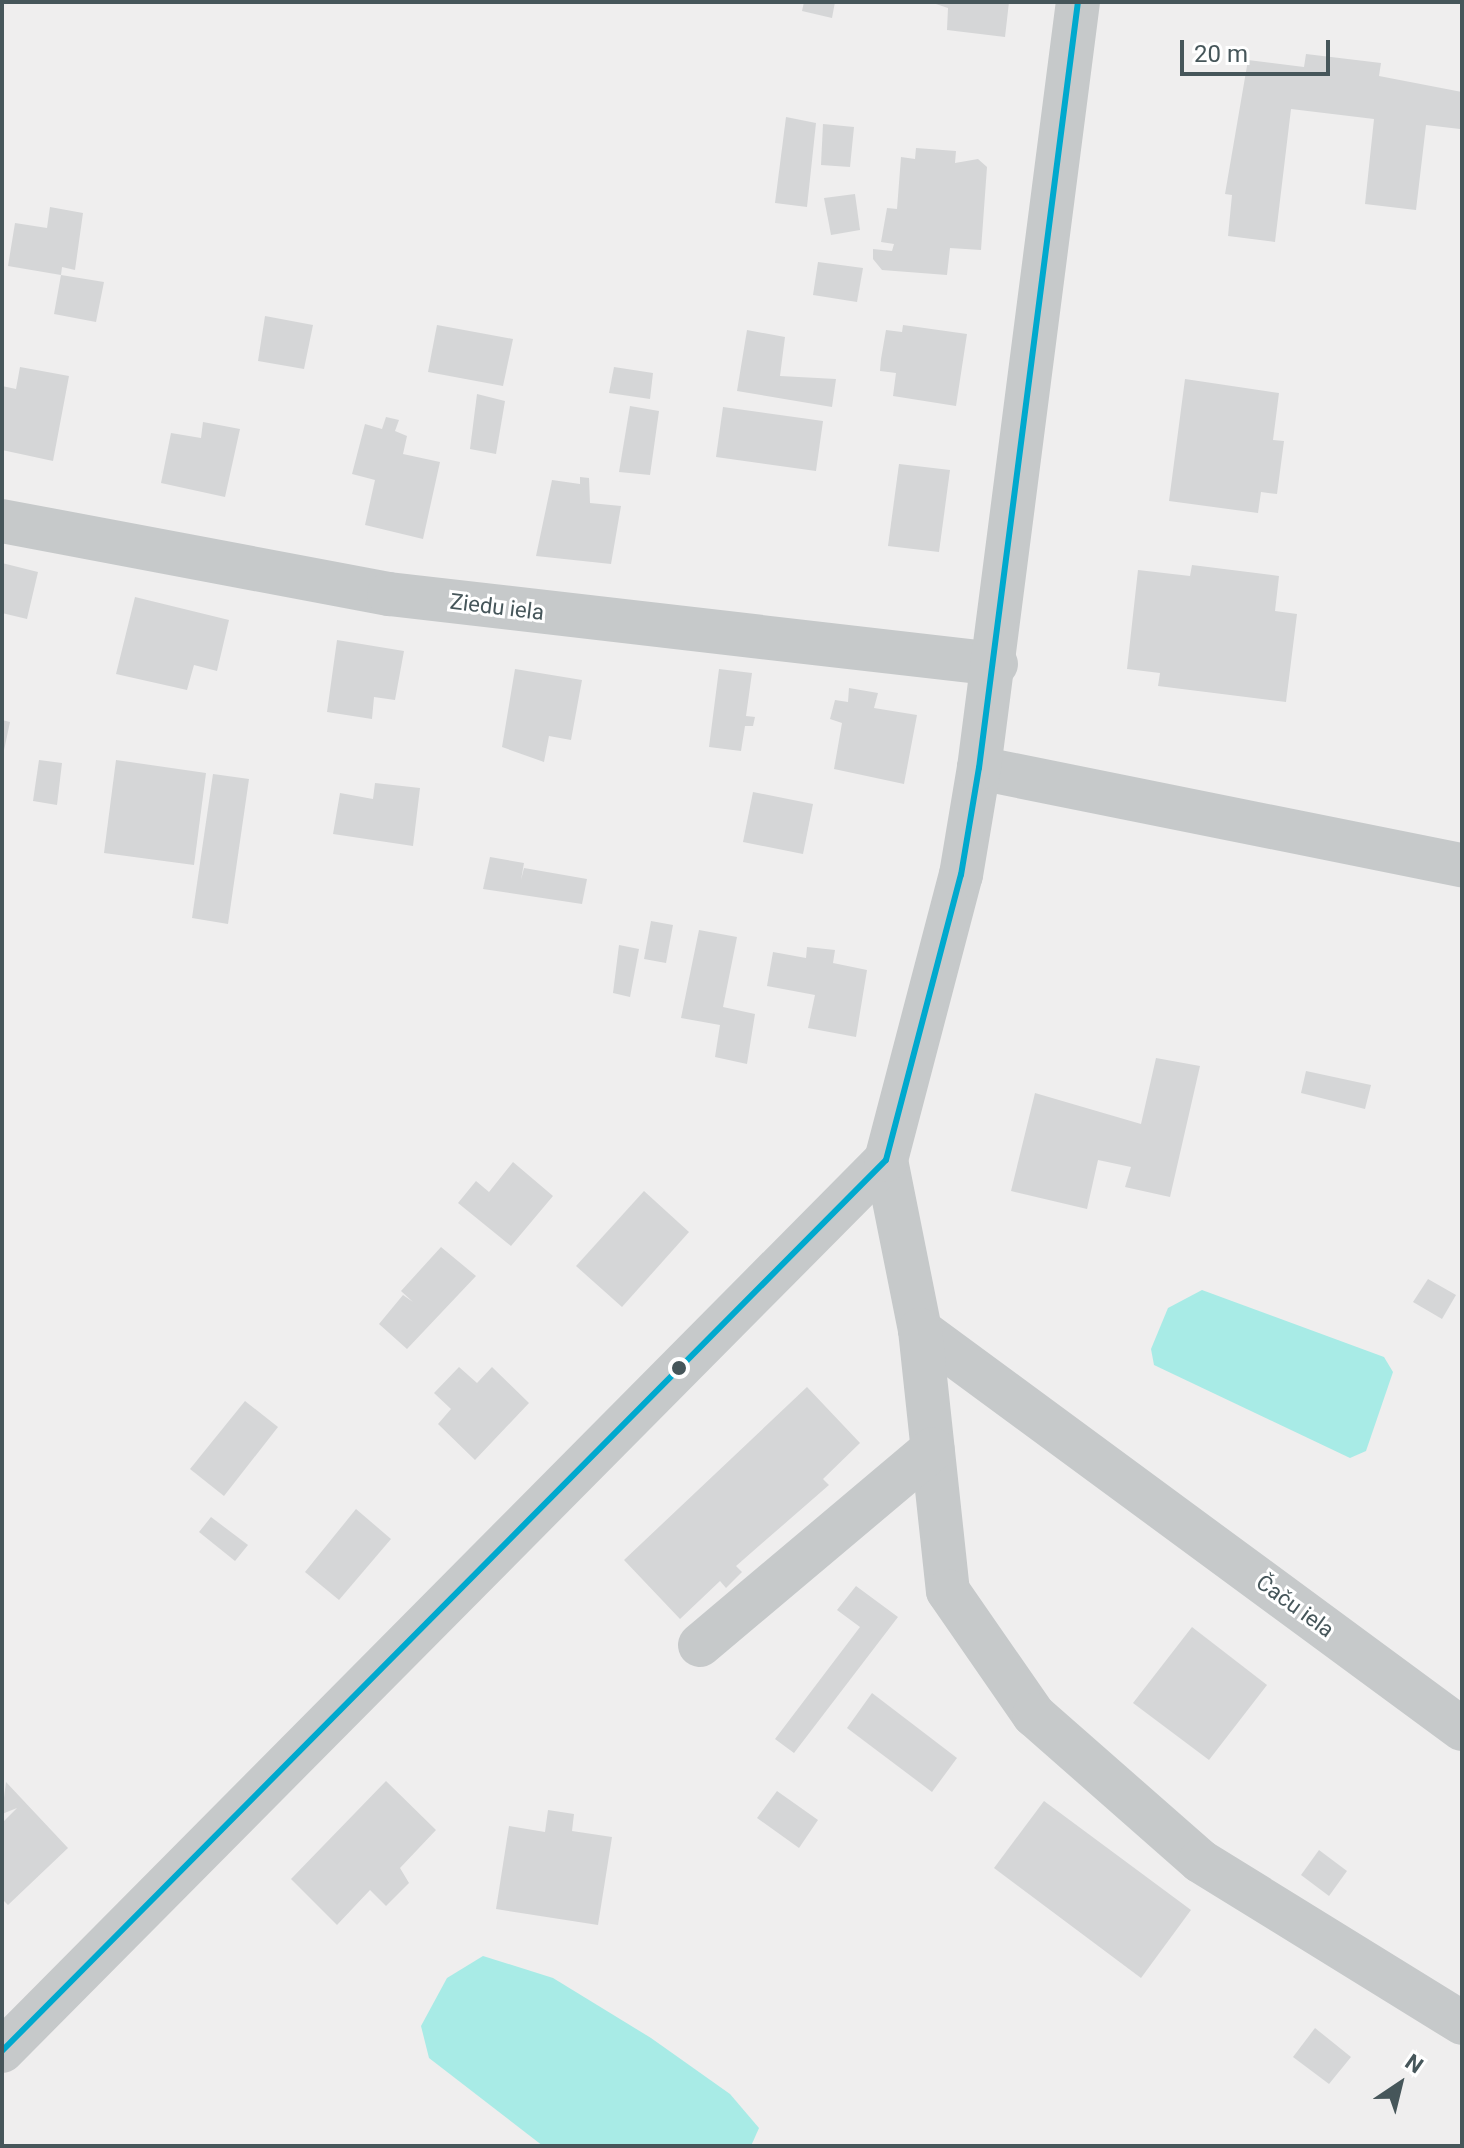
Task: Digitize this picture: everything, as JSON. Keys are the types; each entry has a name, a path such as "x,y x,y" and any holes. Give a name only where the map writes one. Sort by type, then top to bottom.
{"street":[{"path":"1078,2 996,664 979,768 961,875 886,1160 920,1330 948,1591 1034,1715 1200,1861 1462,2023"},
{"name":"Ziedu iela","path":"2,521 389,594 996,664"},
{"path":"979,768 1462,865"},
{"path":"5,2043 886,1160"},
{"name":"Čaču iela","path":"920,1330 1462,1729"},
{"path":"700,1645 933,1449"}],"water":[{"path":"1202,1290 1384,1357 1393,1372 1366,1451 1350,1458 1154,1365 1151,1349 1168,1308"},
{"path":"483,1956 553,1978 651,2038 730,2094 759,2128 751,2146 543,2146 429,2058 421,2026 447,1978"}],"building":[{"path":"804,2 835,2 832,18 802,11"},
{"path":"930,2 1009,2 1005,37 947,30 948,8"},
{"path":"1306,54 1381,63 1379,76 1462,92 1460,129 1426,125 1416,210 1365,204 1374,119 1291,109 1275,242 1228,236 1232,195 1225,194 1248,60 1304,67"},
{"path":"786,117 816,123 807,207 775,203"},
{"path":"823,124 854,127 850,167 821,165"},
{"path":"916,148 956,151 955,163 978,159 987,167 981,250 950,248 947,275 882,270 873,259 873,249 892,251 894,244 881,242 887,208 897,209 901,157 915,159"},
{"path":"855,194 860,230 831,235 824,198"},
{"path":"50,207 83,213 75,270 62,267 61,275 8,266 15,223 47,228"},
{"path":"818,262 863,268 857,302 813,295"},
{"path":"61,275 104,282 96,322 54,314"},
{"path":"265,316 313,325 304,369 258,361"},
{"path":"437,325 513,339 503,386 428,372"},
{"path":"903,325 967,334 956,406 893,396 896,373 880,371 881,359 886,330 902,332"},
{"path":"747,330 785,337 780,376 836,379 832,407 737,391"},
{"path":"20,367 69,376 53,461 2,450 2,386 16,389"},
{"path":"614,367 653,373 650,399 609,393"},
{"path":"1185,379 1279,393 1273,440 1284,441 1277,494 1261,492 1258,513 1169,501"},
{"path":"477,394 505,401 496,454 470,449"},
{"path":"630,406 659,411 650,475 619,472"},
{"path":"723,407 823,421 816,471 716,457"},
{"path":"386,417 399,420 395,431 407,436 403,454 440,462 423,539 365,525 375,480 352,474 365,424 382,429"},
{"path":"203,422 240,429 225,497 161,483 171,433 201,438"},
{"path":"899,464 950,470 939,552 888,546"},
{"path":"580,477 589,478 590,503 621,506 611,564 536,556 552,480 580,484"},
{"path":"2,563 38,572 27,619 2,613"},
{"path":"1192,565 1279,576 1275,611 1297,614 1286,702 1158,686 1160,673 1127,669 1138,570 1190,576"},
{"path":"135,597 229,620 217,671 194,665 187,690 116,674"},
{"path":"337,640 404,651 395,700 374,697 372,719 327,712"},
{"path":"515,669 582,680 571,740 549,736 544,762 502,747"},
{"path":"719,669 752,673 746,716 755,717 753,726 745,726 741,751 709,747"},
{"path":"849,688 878,693 874,708 917,715 904,784 834,769 842,723 830,719 835,700 848,702"},
{"path":"2,720 10,722 3,755 2,755"},
{"path":"39,760 62,763 57,805 33,801"},
{"path":"116,760 206,773 194,865 104,853"},
{"path":"213,774 249,779 228,924 192,918"},
{"path":"375,783 420,788 413,846 333,834 340,793 373,799"},
{"path":"753,792 813,804 803,854 743,842"},
{"path":"490,857 524,863 521,880 524,868 587,879 582,904 483,889"},
{"path":"651,921 673,925 666,963 644,959"},
{"path":"699,930 737,937 723,1007 755,1014 747,1064 715,1057 720,1025 681,1018"},
{"path":"619,945 639,949 630,997 613,993"},
{"path":"807,947 835,950 833,963 867,970 856,1037 808,1028 815,995 767,986 773,952 806,958"},
{"path":"1156,1058 1200,1066 1170,1197 1125,1187 1131,1167 1098,1160 1087,1209 1011,1191 1035,1093 1141,1124"},
{"path":"1306,1071 1371,1085 1365,1109 1301,1093"},
{"path":"513,1162 553,1196 511,1246 458,1203 476,1181 489,1192"},
{"path":"644,1191 689,1232 622,1307 576,1266"},
{"path":"441,1247 476,1276 407,1349 379,1324 403,1295 413,1302 401,1291"},
{"path":"1428,1279 1456,1295 1442,1319 1413,1302"},
{"path":"459,1367 477,1383 492,1367 529,1403 475,1460 438,1424 451,1409 434,1393"},
{"path":"807,1387 860,1443 823,1479 829,1485 736,1566 742,1572 726,1588 720,1581 680,1619 624,1560"},
{"path":"245,1401 278,1427 224,1496 190,1469"},
{"path":"356,1509 391,1539 339,1600 305,1572"},
{"path":"211,1517 248,1545 235,1561 199,1532"},
{"path":"856,1586 898,1617 794,1753 775,1739 860,1627 837,1610"},
{"path":"1192,1627 1267,1685 1209,1760 1133,1703"},
{"path":"872,1693 957,1758 932,1792 847,1728"},
{"path":"386,1781 436,1830 400,1868 409,1883 386,1906 370,1890 337,1925 291,1879"},
{"path":"6,1782 68,1848 8,1905 2,1899 2,1823 17,1808 2,1814"},
{"path":"777,1791 818,1820 799,1848 757,1818"},
{"path":"1044,1801 1191,1910 1141,1978 994,1868"},
{"path":"548,1810 574,1814 572,1831 612,1837 598,1925 496,1909 509,1826 545,1832"},
{"path":"1319,1850 1347,1871 1329,1896 1301,1875"},
{"path":"1315,2028 1351,2057 1329,2084 1293,2057"}],"transit line":[{"path":"2,2051 886,1160 961,875 979,768 1078,2"}]}
